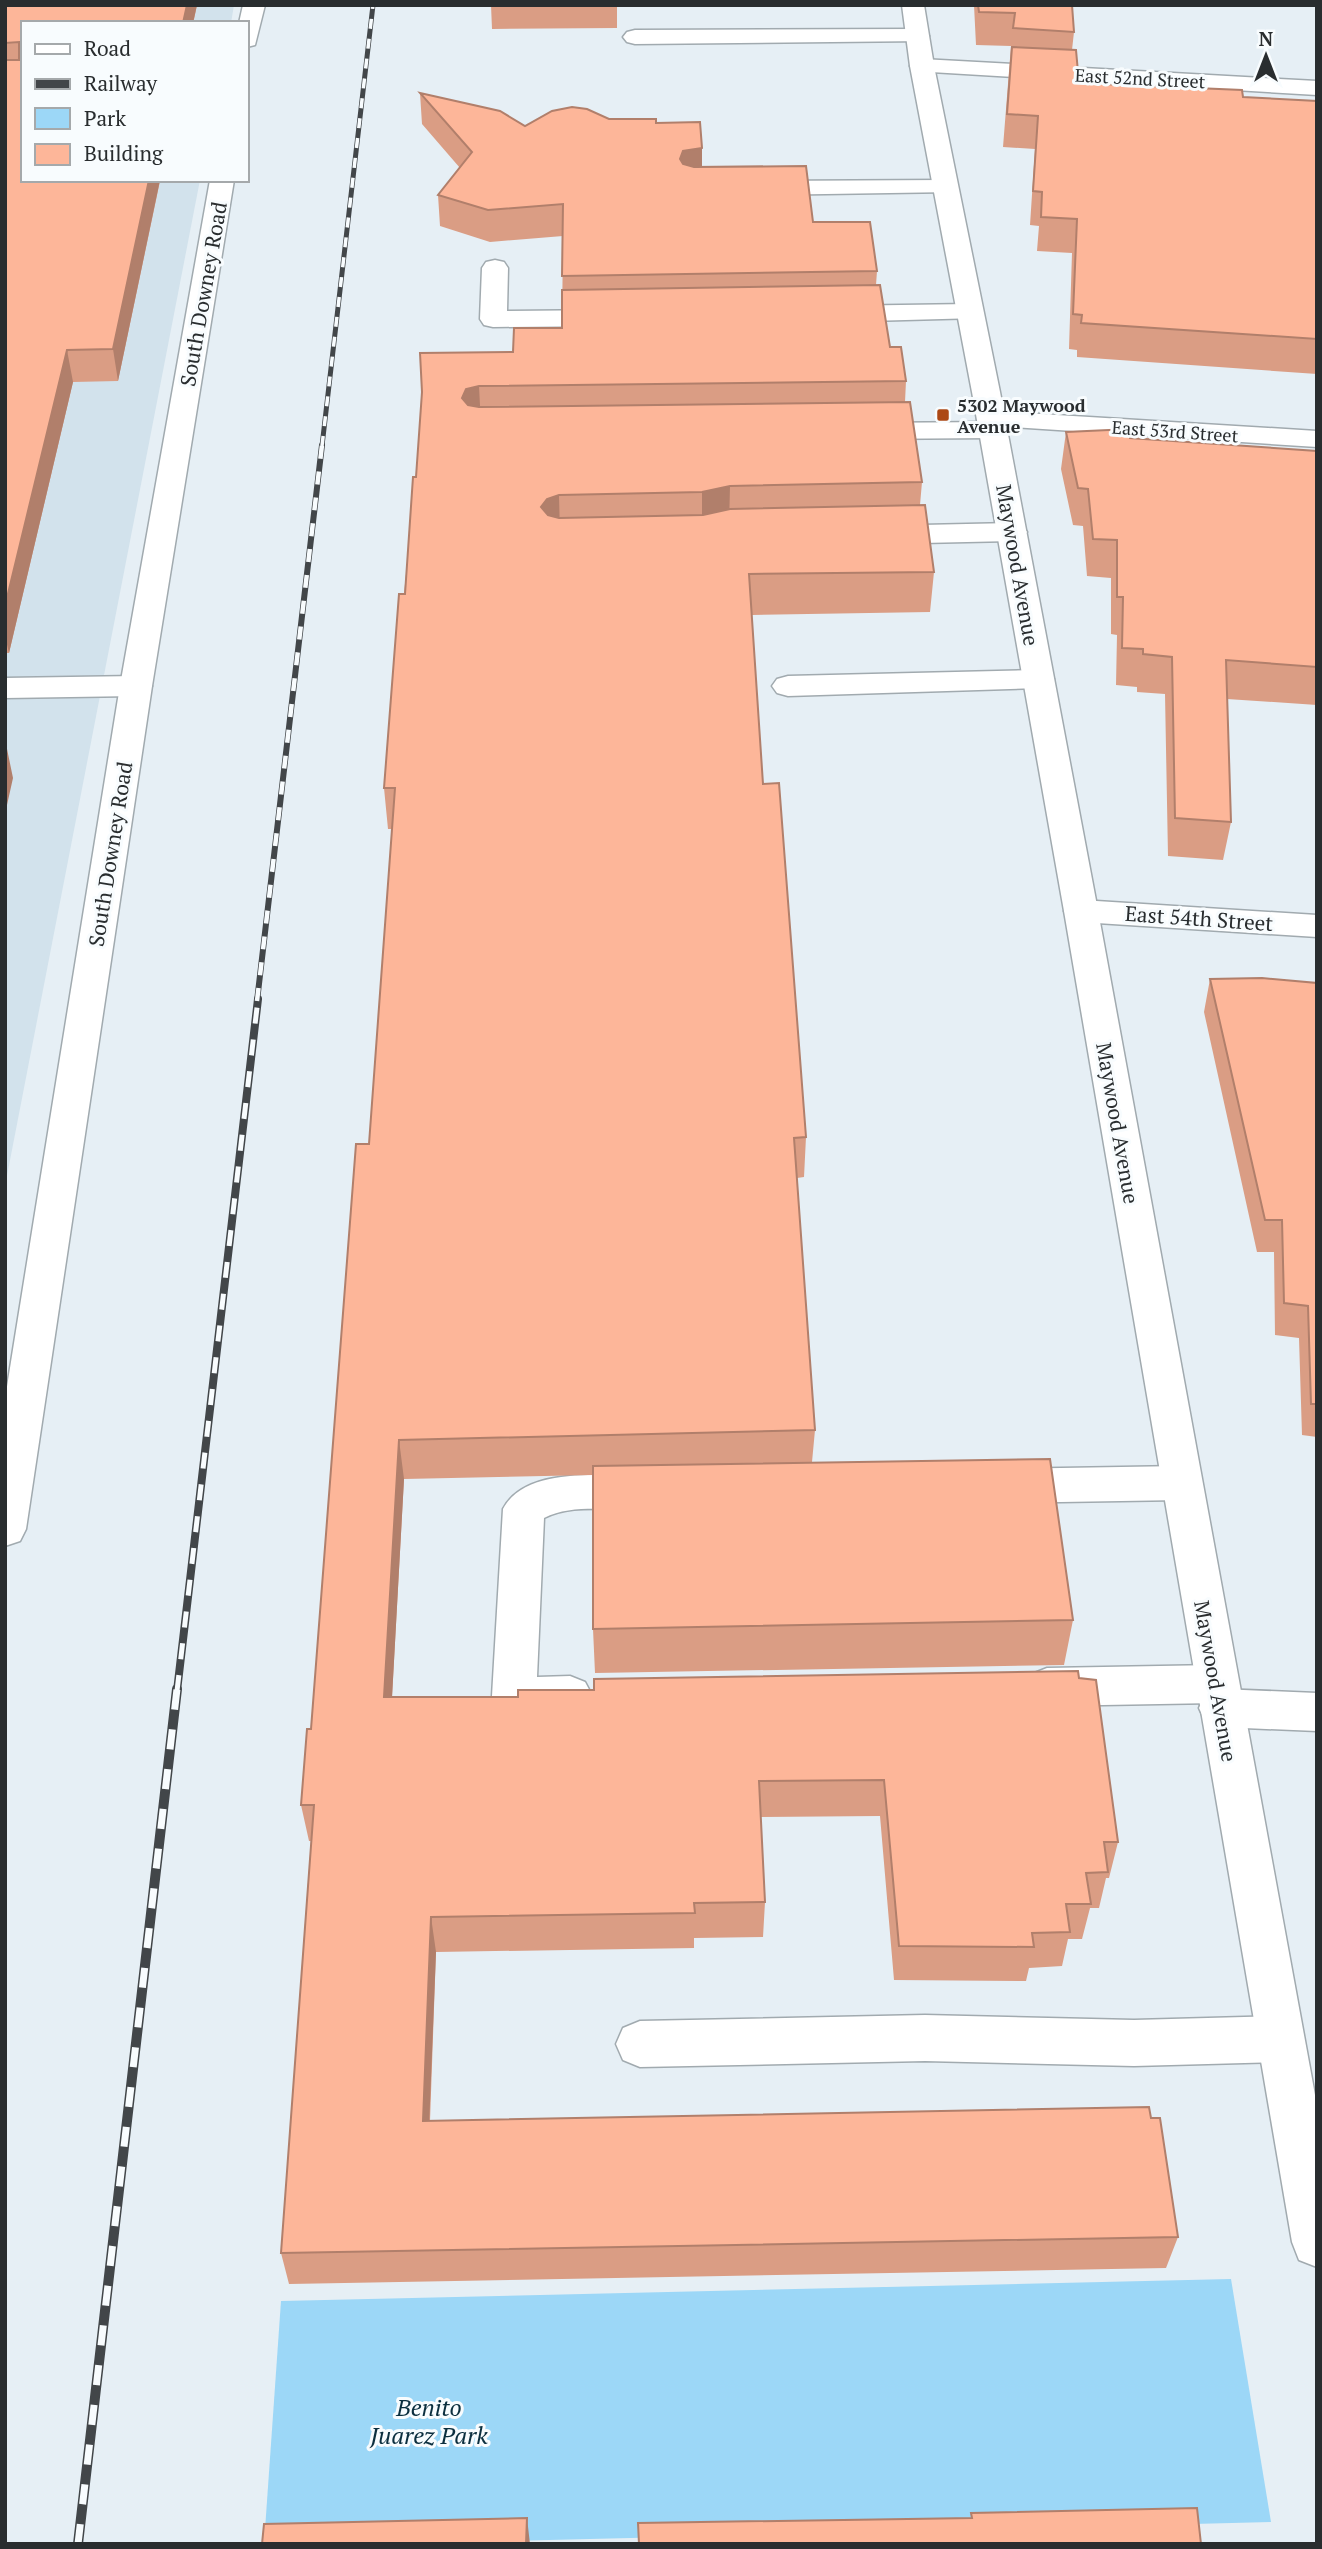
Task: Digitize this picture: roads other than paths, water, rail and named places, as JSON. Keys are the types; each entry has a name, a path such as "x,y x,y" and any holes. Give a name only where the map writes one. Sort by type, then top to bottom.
{"street":[{"path":"248,35 254,5"},
{"name":"Maywood Avenue","path":"913,5 919,51 992,425 1081,911 1218,1696 1317,2242"},
{"name":"East 52nd Street","path":"635,37 919,51 1317,88"},
{"name":"South Downey Road","path":"5,1529 11,1460 136,686 222,182"},
{"path":"736,188 946,187"},
{"path":"490,346 495,268"},
{"path":"806,315 970,312"},
{"path":"493,319 643,317"},
{"name":"East 53rd Street","path":"837,432 992,425 1317,439"},
{"path":"850,535 1012,532"},
{"path":"788,686 1038,679"},
{"path":"5,688 136,686"},
{"name":"East 54th Street","path":"1081,911 1317,926"},
{"path":"959,1487 1181,1483"},
{"path":"610,1694 514,1696 524,1509 555,1493 681,1491"},
{"path":"1009,1688 1218,1696 1317,1712"},
{"path":"640,2044 925,2038 1134,2043 1280,2039"}],"railway":[{"path":"322,446 373,5"},
{"path":"257,1001 322,445"},
{"path":"177,1691 258,999"},
{"path":"78,2544 177,1689"}],"place":[{"name":"5302 Maywood Avenue","path":"943,415"}],"park label":[{"name":"Benito Juarez Park","path":"429,2421"}]}
